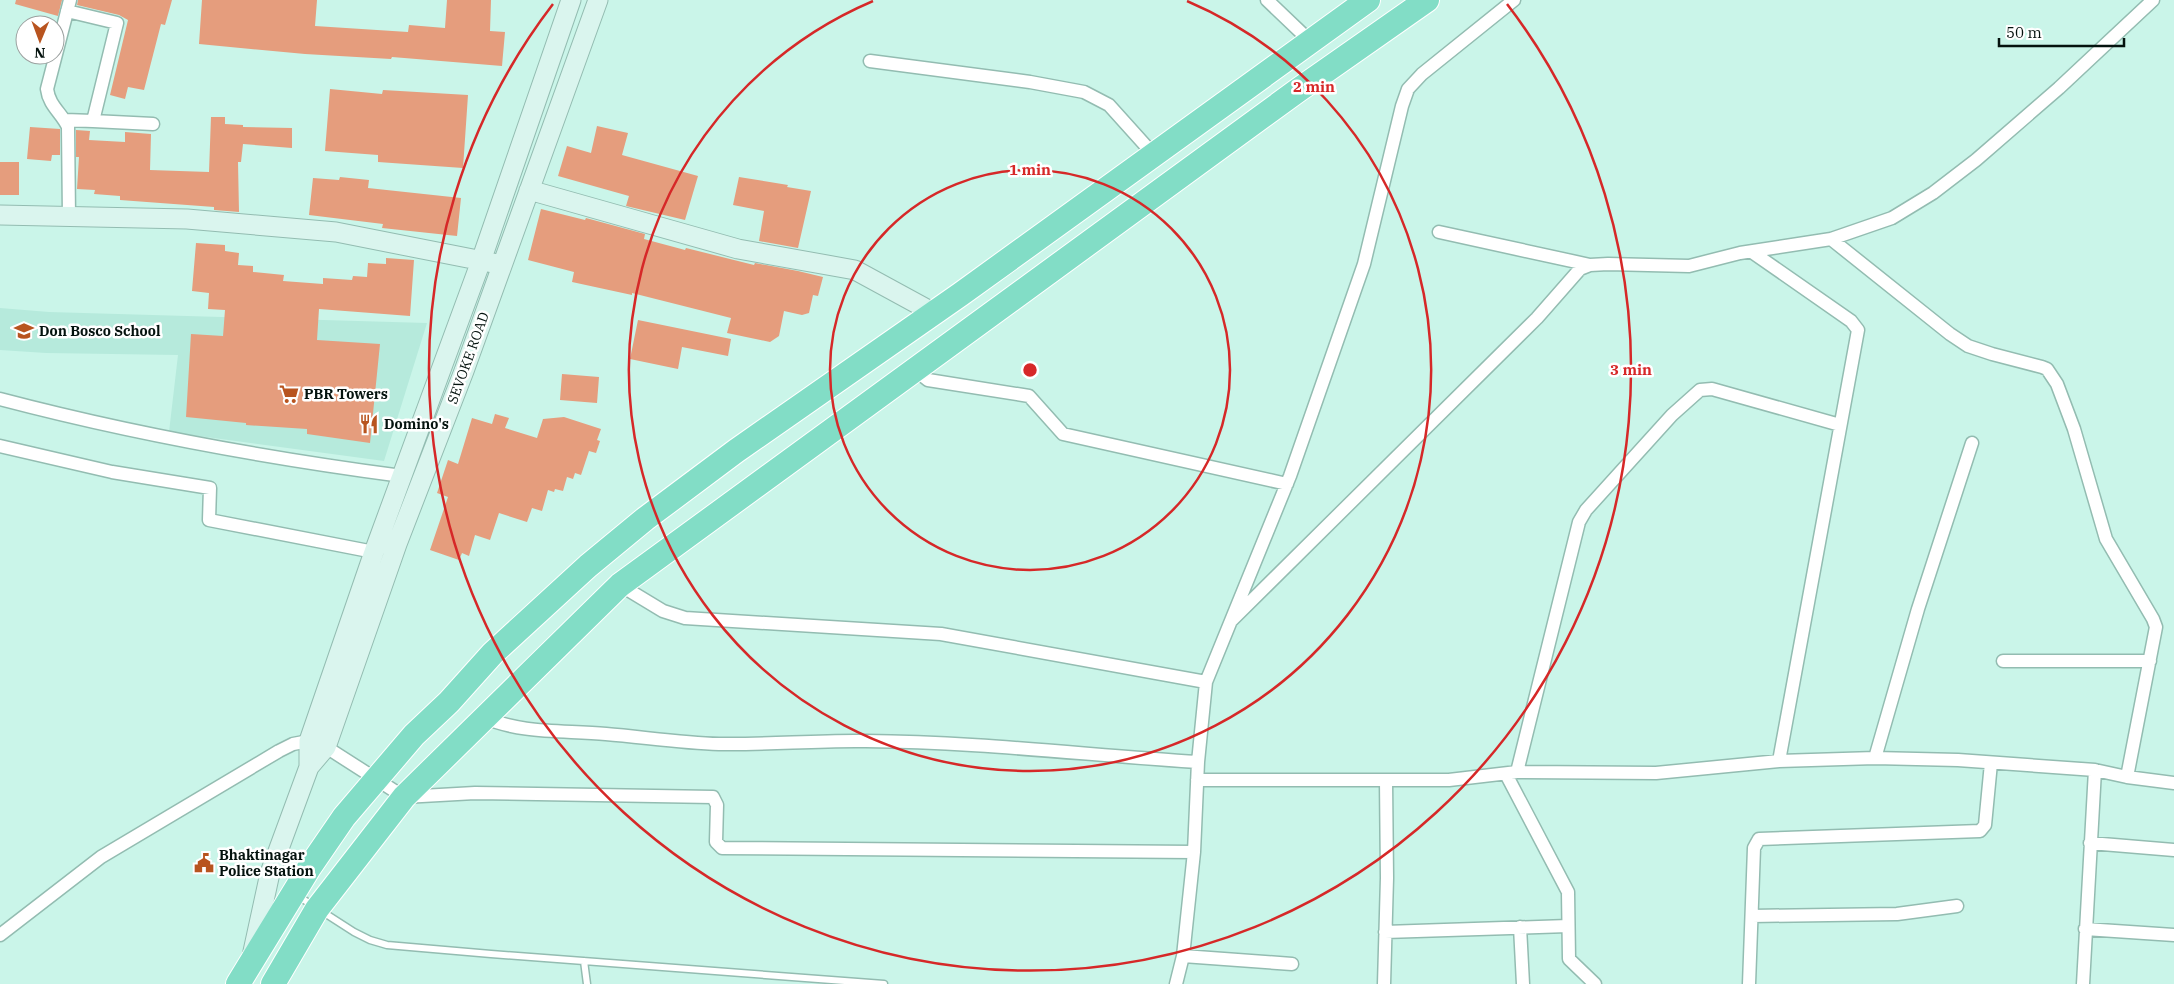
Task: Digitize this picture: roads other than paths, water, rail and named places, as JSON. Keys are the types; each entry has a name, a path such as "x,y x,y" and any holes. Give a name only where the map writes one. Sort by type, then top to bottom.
{"highway":[{"path":"238,984 293,894 344,817 414,735 449,702 493,654 588,566 645,519 736,451 934,313 1368,0"},
{"path":"273,984 316,909 404,796 620,585 1297,90 1427,0"}],"main road":[{"name":"SEVOKE ROAD","path":"317,744 374,552 481,261 570,0"},
{"name":"SEVOKE ROAD","path":"250,963 270,872 308,767 461,379 598,0"},
{"path":"529,190 738,249 855,270 934,313"},
{"path":"0,215 187,219 336,232 502,265"}],"street":[{"path":"1267,0 1310,42"},
{"path":"1176,984 1183,956 1194,852 1198,762 1206,682 1287,484 1364,264 1402,106 1408,89 1422,74 1514,0"},
{"path":"1439,232 1590,265 1689,266 1752,252 1831,239 1892,218 1933,193 1976,160 2059,88 2153,0"},
{"path":"69,217 69,134 65,120 50,102 47,89 68,6 117,23 93,121"},
{"path":"870,61 1030,82 1084,92 1109,105 1154,155"},
{"path":"65,120 153,124"},
{"path":"1831,239 1962,342 1986,352 2042,367 2052,375 2057,384 2074,429 2106,539 2153,619 2155,636 2127,777"},
{"path":"1752,252 1851,321 1857,328 1779,761"},
{"path":"1231,621 1530,324 1573,275 1580,269 1590,265"},
{"path":"914,369 928,380 1029,396 1063,434 1287,484"},
{"path":"1595,984 1569,959 1567,890 1511,773 1579,522 1586,510 1672,415 1700,390 1712,389 1840,425"},
{"path":"0,399 98,424 236,452 402,476"},
{"path":"1875,758 1918,610 1972,443"},
{"path":"0,446 112,472 210,488 209,520 374,552"},
{"path":"620,585 663,611 685,618 941,634 1206,682"},
{"path":"2003,661 2150,661"},
{"path":"483,717 518,729 607,734 676,742 756,744 865,741 1051,751 1198,762"},
{"path":"0,935 101,856 293,744 317,744 404,796 475,793 709,796 716,801 716,842 722,848 1194,852"},
{"path":"1197,780 1304,779 1386,782 1449,780 1511,773 1656,773 1779,761 1875,758 1958,760 2095,770 2127,777 2174,783"},
{"path":"1749,984 1754,848 1758,839 1980,831 1985,825 1991,763"},
{"path":"2083,984 2095,770"},
{"path":"1384,984 1386,782"},
{"path":"2090,843 2174,850"},
{"path":"1752,916 1897,914 1957,906"},
{"path":"1385,932 1568,926"},
{"path":"1520,927 1523,984"},
{"path":"2085,929 2174,935"},
{"path":"1183,956 1292,964"}],"lane":[{"path":"293,894 354,932 370,940 388,944 884,984"},
{"path":"584,961 587,984"}],"place":[{"name":"Don Bosco School","path":"24,331"},
{"name":"PBR Towers","path":"289,394"},
{"name":"Domino's","path":"369,424"},
{"name":"Bhaktinagar Police Station","path":"204,863"}]}
